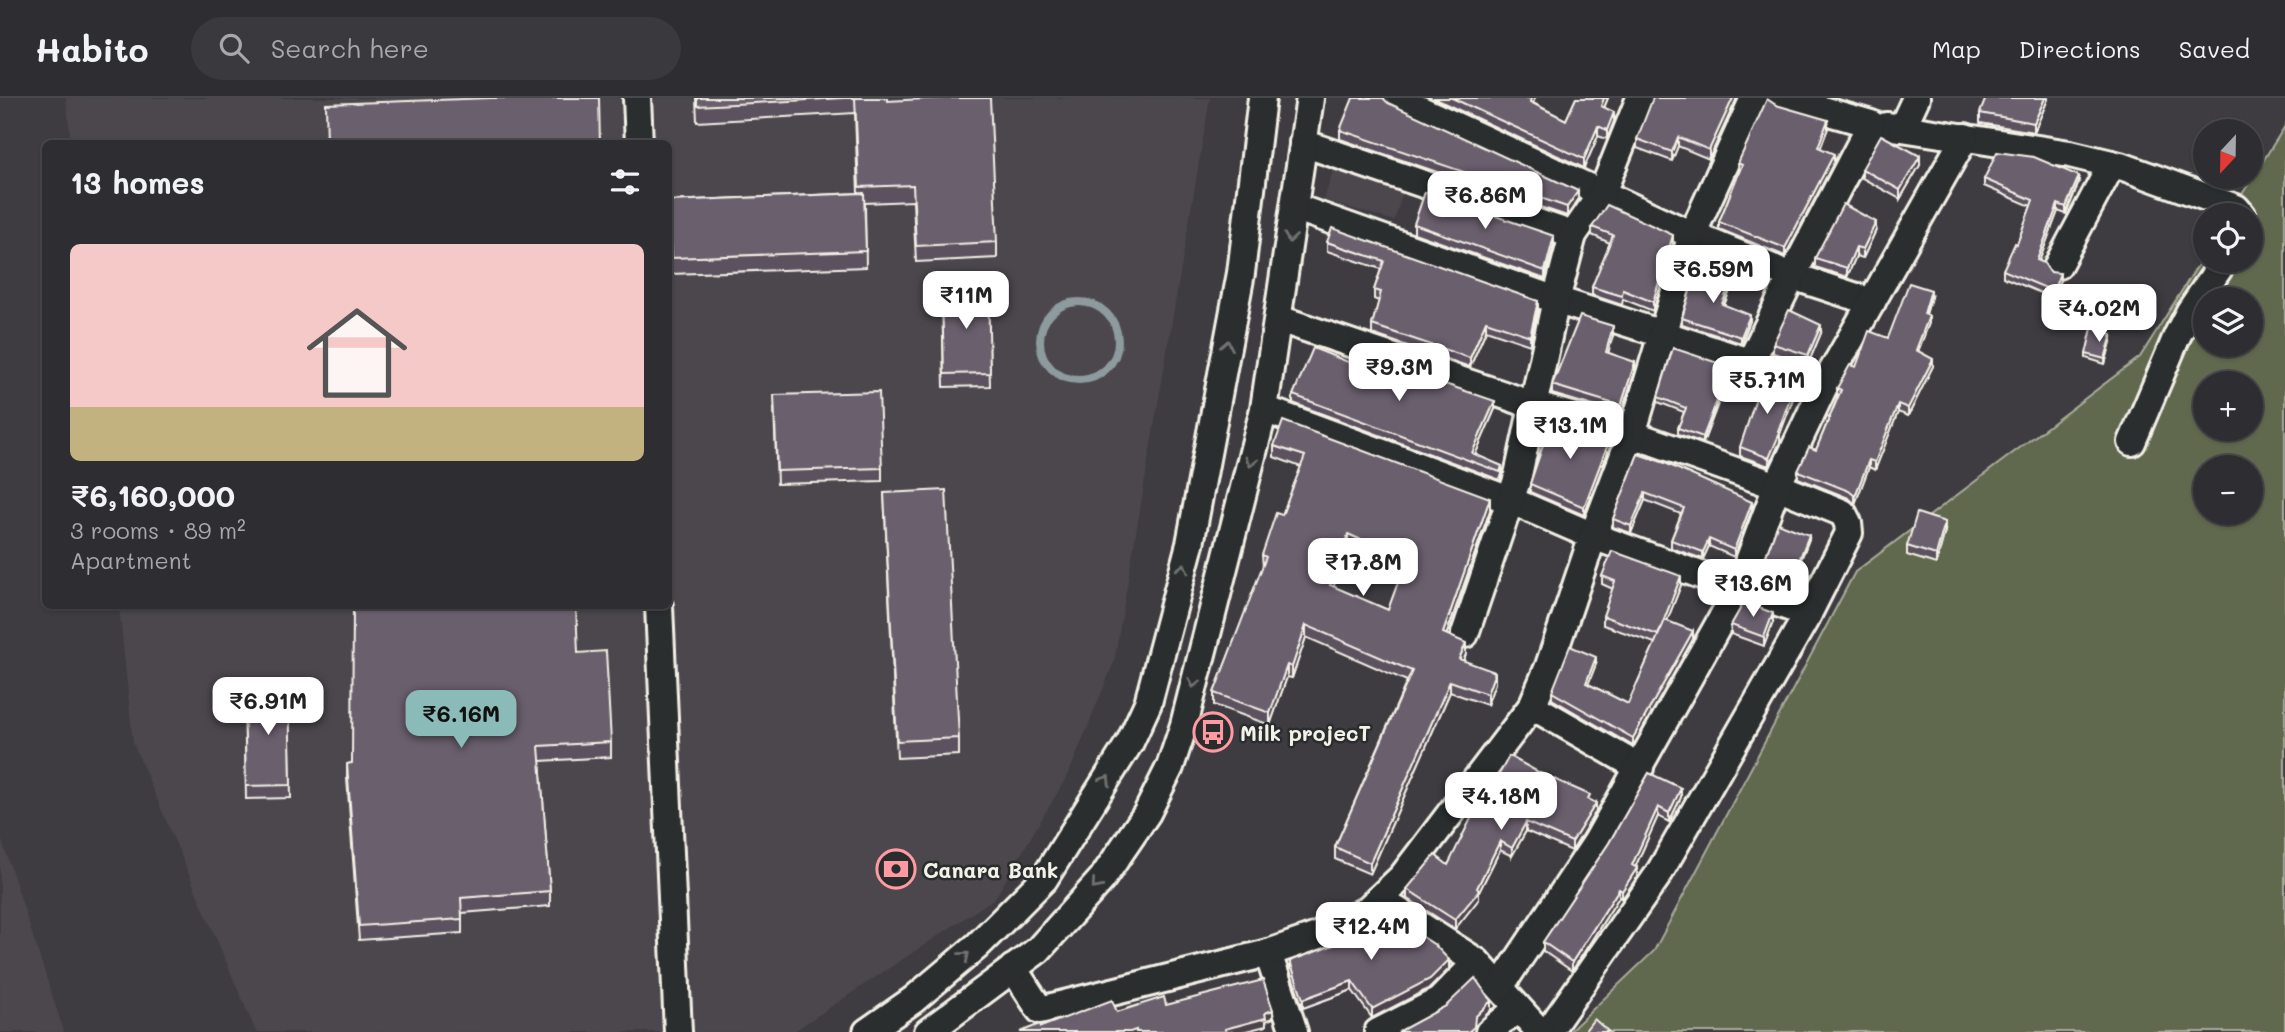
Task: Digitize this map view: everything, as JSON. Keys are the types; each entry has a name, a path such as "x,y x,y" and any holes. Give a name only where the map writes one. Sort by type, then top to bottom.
{"street":[{"path":"637,98 639,140"},
{"path":"867,1032 912,1000 977,946 1044,879 1130,742 1148,703 1192,530 1241,272 1262,98"},
{"path":"929,1032 1038,950 1101,879 1147,813 1170,767 1184,725 1264,410 1310,98"},
{"path":"1395,98 1692,235 1791,276 1872,302"},
{"path":"1465,634 1512,501 1573,235 1602,193 1640,98"},
{"path":"1013,968 1044,1021 1317,936 1367,910 1402,877 1532,706 1549,666 1593,536 1632,434 1692,235 1754,98"},
{"path":"1780,98 1871,124 2070,153 2112,164 2222,203"},
{"path":"1902,128 1916,98"},
{"path":"1750,363 1791,276 1871,124"},
{"path":"1500,987 1596,843 1739,588 1777,485 1824,386 1965,137"},
{"path":"1303,143 1573,235"},
{"path":"2058,265 2112,164"},
{"path":"1294,207 1556,300 1824,386"},
{"path":"2132,442 2177,335 2216,273"},
{"path":"1279,319 1533,405 1632,434 1777,485 1843,513 1848,523 1849,533 1808,614 1658,875 1548,1032"},
{"path":"1264,410 1512,501 1593,536 1808,614"},
{"path":"659,609 678,1032"},
{"path":"1532,706 1640,768"},
{"path":"1379,899 1477,962 1540,1032"},
{"path":"1268,953 1294,1032"},
{"path":"1378,1032 1439,1001 1477,962"},
{"path":"1489,1032 1518,1008"}],"shaded area":[{"path":"66,98 1210,98 1114,662 1069,773 995,898 793,1032 256,1032 133,743 119,609 672,609 672,140 71,140"},
{"path":"1334,167 1403,192 1394,221 1324,200"},
{"path":"0,835 64,1032 0,1032"}],"green space":[{"path":"2285,126 2285,1032 1569,1032 1654,951 1855,572 2140,357 2193,273 2263,273 2263,203 2237,203 2245,189 2263,189 2263,161"}],"building":[{"path":"491,98 599,98 600,140 327,140 326,104"},
{"path":"697,98 843,98 697,106"},
{"path":"855,98 887,98 887,101 990,98 997,242 916,246 913,185 859,187"},
{"path":"1353,98 1383,98 1388,103 1578,191 1567,207 1340,130"},
{"path":"1452,98 1531,98 1530,102 1566,120 1576,98 1604,98 1601,106 1614,112 1607,130 1598,126 1584,159"},
{"path":"1653,98 1733,98 1709,150 1678,137 1672,152 1637,139"},
{"path":"1986,98 2045,98 2034,123 1980,113"},
{"path":"1767,99 1776,105 1828,120 1818,147 1834,154 1785,248 1719,222 1742,165 1738,163"},
{"path":"1881,135 1920,156 1900,190 1862,169"},
{"path":"1997,152 2034,157 2079,176 2066,207 2058,204 2037,260 2044,263 2050,272 2060,273 2053,291 2003,270 2015,243 2017,244 2033,200 1984,179"},
{"path":"1425,192 1554,236 1545,271 1414,224"},
{"path":"864,193 866,251 672,258 672,201"},
{"path":"1843,204 1876,222 1863,249 1856,247 1847,268 1815,258"},
{"path":"1607,205 1673,235 1653,302 1623,290 1622,296 1592,287 1613,235 1592,227"},
{"path":"1332,228 1538,301 1530,336 1486,321 1470,358 1372,325 1381,292 1374,290 1384,261 1327,242"},
{"path":"1697,268 1731,282 1722,304 1750,315 1741,337 1682,318"},
{"path":"1909,283 1931,290 1924,314 1929,316 1916,350 1933,359 1908,408 1898,404 1875,462 1869,460 1855,496 1849,491 1798,471 1809,447 1816,450 1841,390 1837,388 1850,365 1856,367 1869,331 1888,338"},
{"path":"988,289 990,373 944,374 942,290"},
{"path":"1789,310 1821,325 1808,355 1773,344"},
{"path":"1580,316 1613,326 1606,352 1635,362 1621,406 1552,385"},
{"path":"2092,328 2112,334 2105,359 2086,354"},
{"path":"1313,348 1353,364 1357,354 1495,401 1472,453 1502,466 1500,472 1293,395"},
{"path":"1673,348 1730,367 1703,437 1678,428 1686,408 1658,397"},
{"path":"1764,374 1795,384 1769,458 1740,447"},
{"path":"879,392 882,468 777,471 774,395"},
{"path":"1550,418 1611,436 1584,507 1530,484"},
{"path":"1283,421 1490,498 1443,633 1466,643 1459,659 1495,672 1487,694 1450,681 1370,863 1335,847 1412,671 1306,625 1292,667 1287,665 1270,713 1214,693 1266,557 1262,555 1276,513 1282,515 1305,456 1274,446","holes":["1348,534 1406,560 1388,610 1330,585"]},
{"path":"1638,454 1665,463 1752,502 1734,550 1709,539 1703,552 1671,540 1684,508 1645,493 1631,526 1613,519"},
{"path":"946,490 959,738 897,741 884,493"},
{"path":"1917,513 1945,522 1936,555 1907,546"},
{"path":"1778,523 1809,535 1796,568 1766,556"},
{"path":"1612,551 1681,576 1658,635 1603,616 1615,581 1602,576"},
{"path":"1744,602 1773,613 1764,637 1731,625"},
{"path":"353,609 576,609 578,653 606,651 611,742 539,746 550,891 461,898 462,919 359,926 347,764 352,763"},
{"path":"1665,620 1693,631 1633,738 1552,692 1570,646 1596,657 1586,683 1628,704"},
{"path":"289,689 291,785 246,786 244,690"},
{"path":"1509,756 1590,795 1588,799 1596,803 1572,842 1526,822 1512,848 1500,841 1477,888 1479,891 1455,920 1407,889 1435,855 1448,865 1484,792 1488,795"},
{"path":"1649,773 1681,788 1669,813 1658,807 1632,865 1637,868 1622,891 1619,889 1572,962 1543,942 1609,843"},
{"path":"1381,910 1435,945 1449,960 1430,979 1372,1009 1352,981 1303,999 1290,961 1339,943 1334,936 1363,921 1367,927"},
{"path":"1475,978 1491,1001 1475,1017 1474,1027 1468,1032 1398,1032 1446,1006"},
{"path":"1263,980 1273,1010 1265,1013 1266,1018 1225,1029 1226,1032 1020,1032 1040,1024 1041,1027 1112,1000 1117,1012 1164,997 1166,1005"},
{"path":"1594,1019 1609,1032 1584,1032"}],"waterway":[{"path":"1079,302 1094,305 1106,314 1115,326 1118,341 1115,356 1106,368 1094,377 1079,380 1064,377 1052,368 1043,356 1040,341 1043,326 1052,314 1064,305 1079,302"}],"place":[{"name":"Milk projecT","path":"1213,732"},
{"name":"Canara Bank","path":"896,869"}]}
